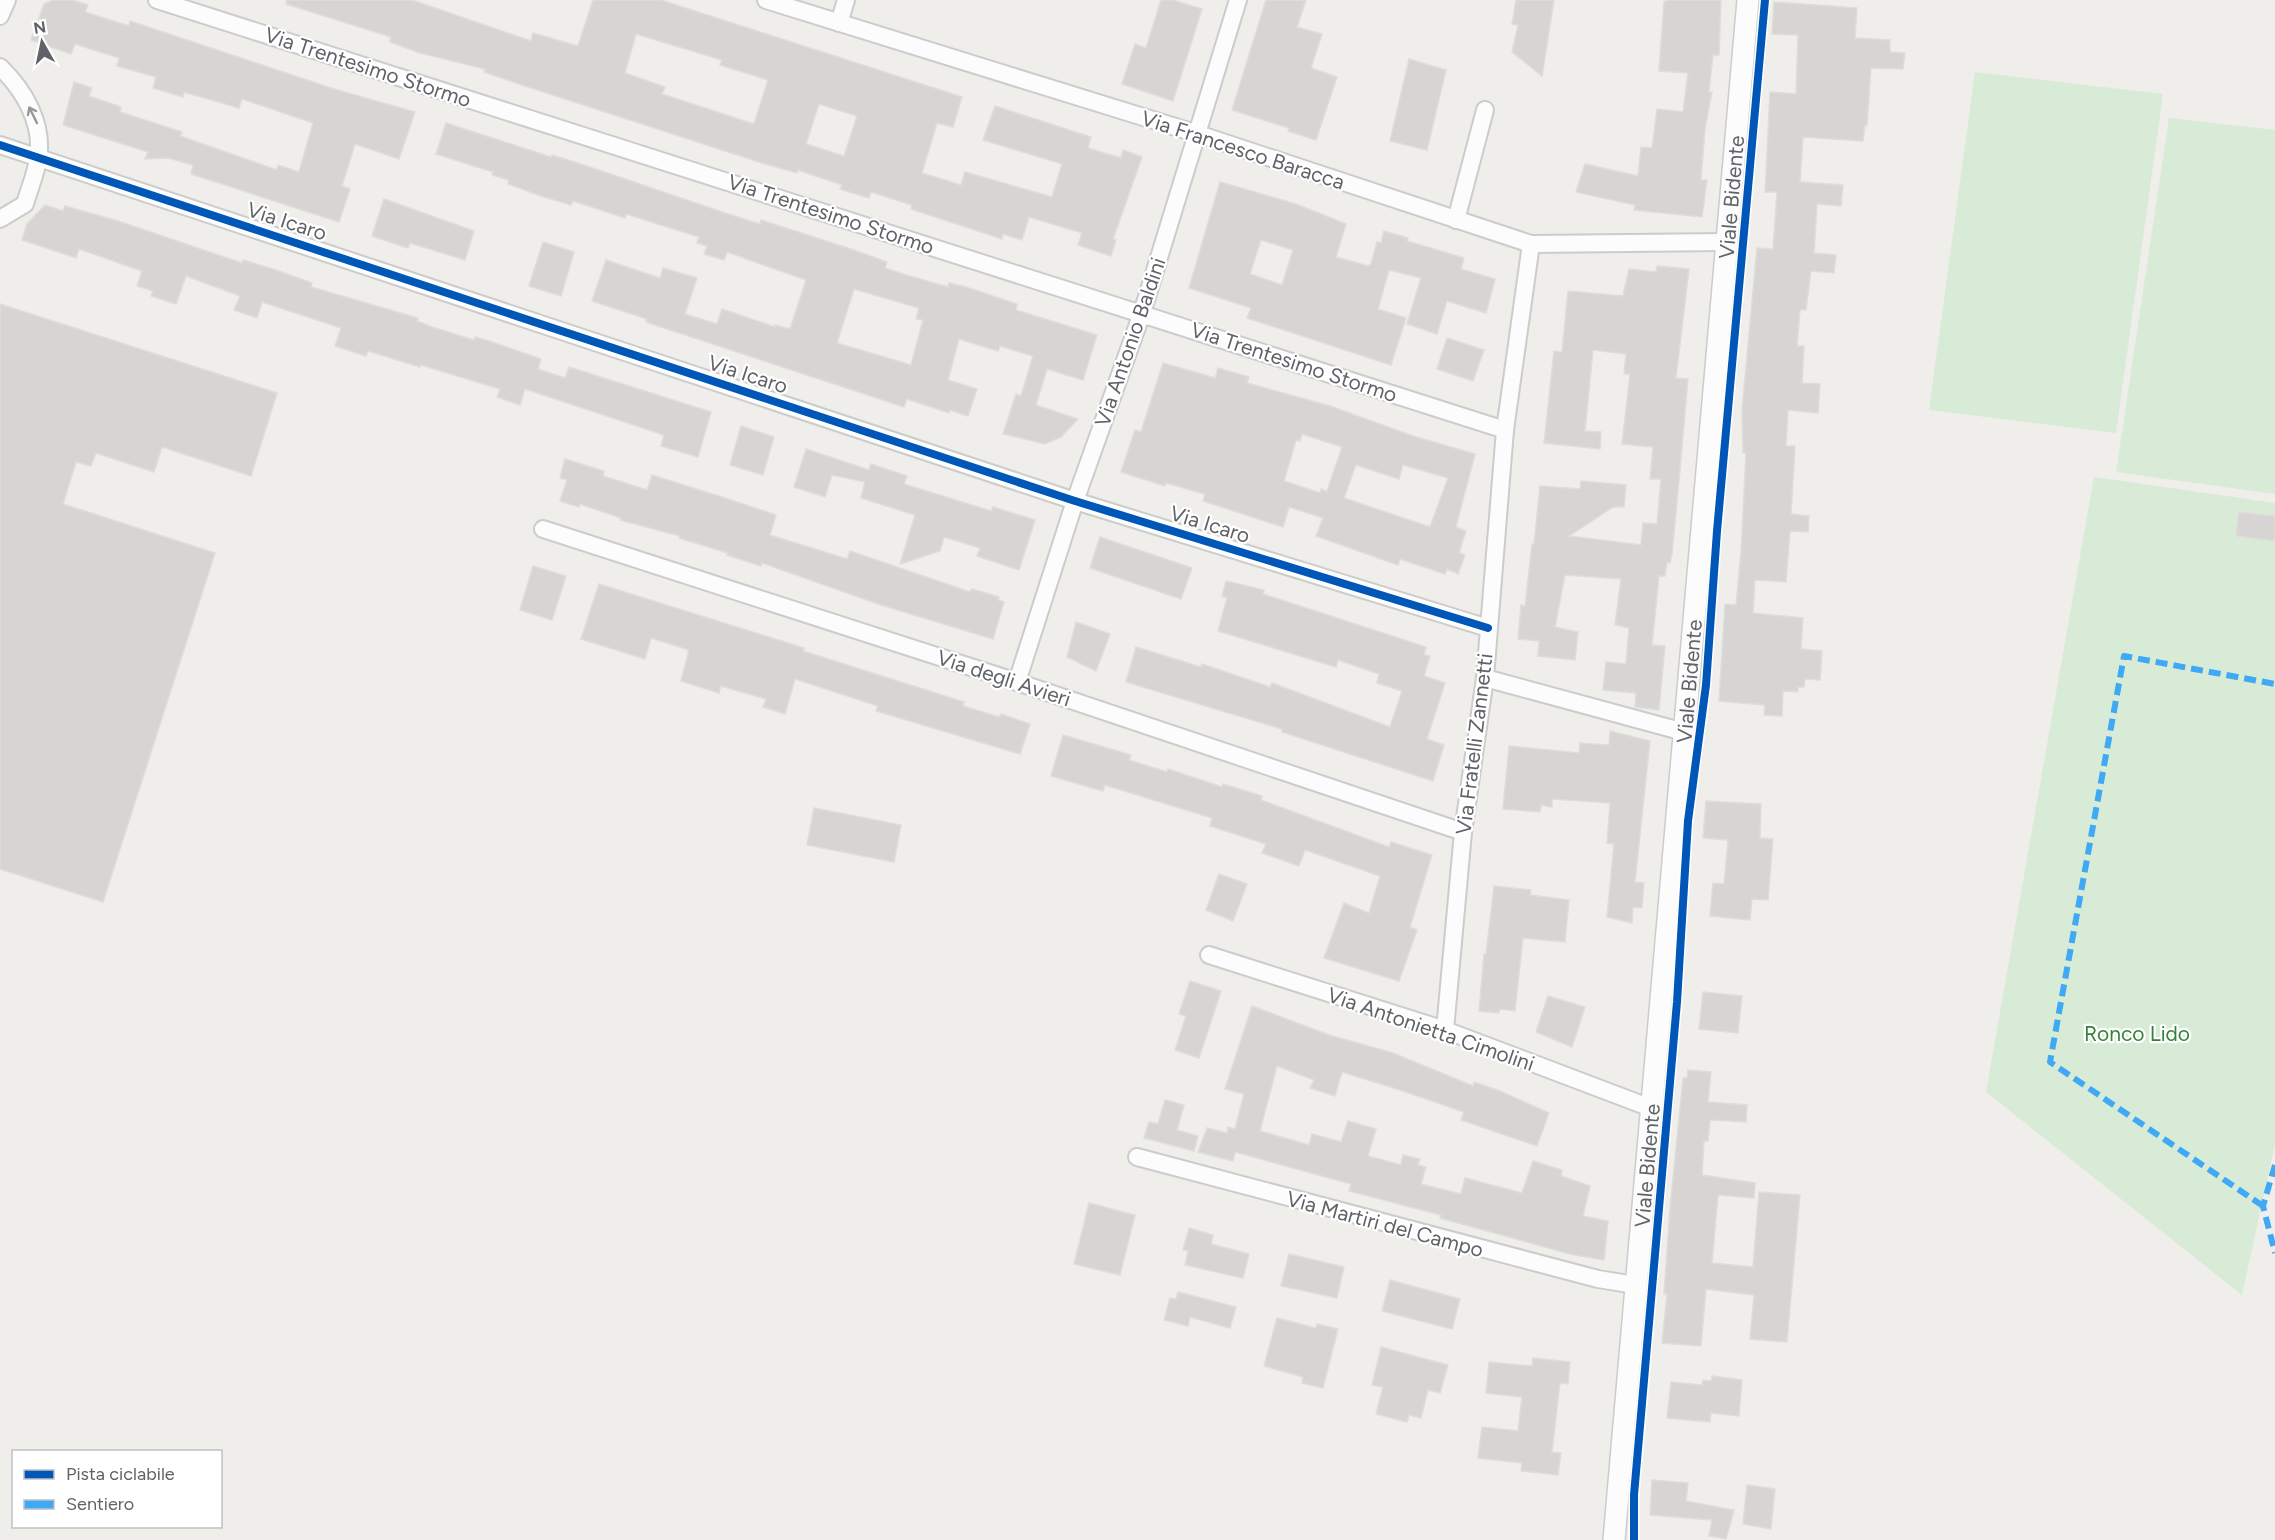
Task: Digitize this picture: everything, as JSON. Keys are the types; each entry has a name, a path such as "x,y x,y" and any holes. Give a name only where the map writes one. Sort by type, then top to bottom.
{"street":[{"path":"0,16 7,0"},
{"name":"Via Trentesimo Stormo","path":"157,0 1505,430"},
{"name":"Via Francesco Baracca","path":"766,0 1198,134 1531,244 1727,242"},
{"path":"839,23 846,0"},
{"name":"Via Antonio Baldini","path":"1017,682 1075,501 1142,313 1238,0"},
{"name":"Viale Bidente","path":"1614,1540 1748,0"},
{"path":"0,68 17,83 37,123 39,158 25,204 0,219"},
{"path":"1456,220 1485,110"},
{"name":"Via Icaro","path":"0,145 1075,501 1488,628"},
{"name":"Via Fratelli Zannetti","path":"1445,1030 1463,832 1485,678 1505,430 1531,244"},
{"name":"Via degli Avieri","path":"543,529 1017,682 1463,832"},
{"path":"1485,678 1684,732"},
{"name":"Via Antonietta Cimolini","path":"1209,955 1445,1030 1651,1108"},
{"name":"Via Martiri del Campo","path":"1137,1157 1586,1276 1635,1286"}],"green space":[{"path":"1975,72 2163,94 2116,433 1929,410"},
{"path":"2169,118 2275,130 2275,494 2116,472"},
{"name":"Ronco Lido","path":"2094,477 2275,503 2275,1144 2242,1295 1986,1092"}],"building":[{"path":"53,0 72,0 88,5 85,12 129,26 130,21 334,89 415,112 399,159 355,144 342,186 350,189 339,222 191,174 193,165 168,158 145,159 148,152 63,125 74,82 92,88 89,96 121,107 120,112 182,132 180,136 277,170 278,165 299,172 313,123 242,99 239,108 184,92 183,97 153,88 156,77 117,66 119,58 75,44 71,54 31,40 44,4"},
{"path":"287,0 412,0 531,41 533,33 578,46 593,0 661,0 962,97 953,127 937,123 922,173 961,185 965,172 1052,197 1062,164 983,140 995,106 1091,137 1088,148 1121,158 1123,150 1142,157 1113,239 1116,240 1111,256 1078,245 1082,233 1029,217 1022,240 1003,234 1002,239 911,209 912,205 871,192 869,198 840,189 842,185 798,170 797,173 762,163 519,84 484,72 485,69 420,53 390,42 391,37 286,4","holes":["636,34 722,60 720,65 768,80 754,124 662,94 665,87 625,73","819,104 857,116 844,156 806,144"]},
{"path":"1161,0 1173,0 1202,9 1173,101 1122,84 1135,44 1146,48"},
{"path":"1266,0 1306,0 1297,27 1322,34 1311,68 1337,77 1316,140 1288,131 1289,128 1232,110"},
{"path":"1516,0 1554,0 1542,76 1512,52 1518,25 1512,24"},
{"path":"1668,0 1721,0 1719,55 1713,55 1709,92 1712,92 1705,129 1701,180 1707,180 1702,217 1634,210 1635,205 1576,192 1585,164 1638,176 1641,147 1652,148 1657,109 1683,112 1688,73 1659,71 1664,2"},
{"path":"1774,2 1857,8 1855,38 1890,40 1890,52 1905,53 1903,69 1871,68 1867,125 1865,125 1863,141 1803,137 1800,182 1843,185 1841,206 1817,204 1814,253 1836,255 1834,273 1811,271 1806,310 1800,310 1797,346 1804,346 1802,383 1820,384 1818,413 1788,410 1786,446 1795,446 1791,514 1809,516 1808,532 1790,531 1786,582 1755,580 1753,613 1803,618 1801,649 1822,651 1820,680 1805,679 1804,687 1798,687 1798,692 1783,691 1782,716 1764,715 1765,705 1719,701 1725,604 1736,605 1741,552 1746,453 1743,453 1742,410 1757,248 1773,249 1777,192 1765,192 1770,92 1796,94 1798,35 1772,34"},
{"path":"1409,59 1446,70 1427,150 1390,141"},
{"path":"446,123 551,157 552,155 584,165 760,224 761,220 851,249 887,262 885,268 948,287 949,283 966,287 1017,304 1016,310 1097,335 1083,380 1047,369 1036,405 1078,419 1061,437 1045,444 1003,434 1016,394 1021,396 1033,356 1000,346 998,351 959,339 948,380 977,389 968,416 950,410 949,413 907,399 904,407 646,322 647,319 592,301 606,260 660,278 663,268 697,278 685,314 717,324 722,309 775,327 775,325 790,329 806,280 727,252 724,260 704,254 707,246 697,243 699,237 626,214 625,218 573,201 571,205 541,196 508,184 509,180 492,175 493,172 436,154","holes":["854,289 919,308 916,319 923,320 911,365 837,343"]},
{"path":"1220,182 1296,204 1346,224 1336,257 1368,266 1371,264 1377,242 1381,243 1384,231 1408,238 1407,241 1464,258 1461,269 1495,279 1486,313 1447,301 1437,334 1407,324 1421,278 1389,270 1378,309 1406,318 1391,365 1247,318 1251,308 1189,288","holes":["1261,240 1293,250 1282,285 1250,274"]},
{"path":"384,199 474,231 465,260 410,243 408,248 372,236"},
{"path":"45,205 63,211 65,206 118,221 242,263 243,260 276,270 312,283 311,287 418,318 417,321 432,327 474,340 475,337 541,359 538,369 565,378 569,367 711,412 698,457 661,446 664,435 525,389 520,405 497,397 500,389 368,351 366,356 335,346 341,328 262,302 257,318 234,310 240,296 186,276 176,304 151,296 153,291 137,286 142,271 79,249 76,258 22,240 27,224"},
{"path":"543,242 574,252 561,296 529,286"},
{"path":"1657,266 1689,269 1676,378 1688,379 1672,554 1670,563 1667,562 1665,576 1659,576 1652,645 1665,646 1659,710 1635,707 1636,693 1603,690 1606,662 1626,664 1629,628 1615,625 1621,579 1565,575 1555,627 1578,632 1575,660 1538,656 1539,641 1518,639 1521,605 1525,606 1532,544 1534,544 1540,486 1580,489 1581,481 1626,485 1624,507 1613,507 1569,536 1641,545 1643,523 1657,524 1661,479 1650,479 1653,447 1622,444 1630,374 1624,374 1626,354 1593,350 1585,431 1601,432 1600,449 1544,443 1554,351 1562,352 1568,291 1623,296 1629,269 1656,272"},
{"path":"0,304 277,393 251,476 162,447 154,472 96,453 91,466 76,462 63,504 215,553 103,902 0,869"},
{"path":"1447,338 1484,350 1473,381 1437,369"},
{"path":"1163,363 1215,378 1218,368 1249,377 1247,383 1330,406 1413,436 1475,454 1456,527 1466,531 1459,553 1465,555 1458,574 1447,569 1445,574 1400,559 1398,565 1316,536 1323,518 1289,507 1283,527 1203,501 1205,494 1166,483 1165,486 1121,472 1135,430 1141,432","holes":["1302,434 1342,447 1327,491 1321,489 1320,493 1284,481 1296,440 1300,441","1356,465 1399,479 1403,465 1448,478 1430,527 1344,498"]},
{"path":"741,426 774,437 763,475 730,465"},
{"path":"806,449 869,470 871,464 907,476 904,484 991,511 993,507 1035,520 1019,570 977,556 980,548 944,537 940,551 900,564 915,515 861,498 865,482 832,475 825,497 794,487"},
{"path":"565,459 604,471 603,476 647,490 652,475 725,498 776,515 770,535 847,559 850,551 970,592 972,589 999,597 998,600 1004,602 993,639 881,605 762,563 761,566 727,555 728,553 679,538 680,536 620,520 621,518 580,504 579,507 560,501 567,480 560,478"},
{"path":"2239,512 2275,516 2275,541 2236,536"},
{"path":"1100,537 1192,568 1181,599 1090,568"},
{"path":"533,566 566,576 552,620 520,610"},
{"path":"1226,581 1264,590 1263,594 1426,647 1424,655 1430,656 1424,676 1445,683 1427,739 1444,745 1433,781 1282,732 1282,729 1126,682 1136,647 1201,667 1202,664 1270,687 1272,683 1390,727 1402,691 1377,683 1379,674 1338,660 1336,667 1218,631 1227,598 1222,596"},
{"path":"599,584 804,648 803,651 964,702 963,706 999,717 1001,714 1030,724 1020,754 876,711 878,706 795,679 785,714 763,707 766,699 721,686 719,693 681,681 689,650 651,638 645,659 581,639"},
{"path":"1076,622 1110,634 1096,671 1067,657"},
{"path":"1610,731 1650,741 1635,882 1644,883 1642,908 1633,907 1632,923 1607,917 1614,844 1607,843 1610,803 1552,799 1552,807 1541,805 1540,812 1503,809 1509,746 1579,753 1580,743 1609,745"},
{"path":"1063,735 1131,755 1129,760 1167,772 1168,769 1222,787 1223,784 1262,796 1261,800 1389,847 1391,842 1432,855 1410,927 1417,930 1399,981 1324,958 1344,903 1369,913 1380,876 1305,850 1299,866 1262,853 1266,844 1210,826 1212,818 1105,785 1103,791 1051,776"},
{"path":"1706,801 1761,804 1760,838 1773,839 1768,900 1752,899 1750,920 1710,916 1713,883 1724,884 1728,840 1703,838"},
{"path":"814,808 901,825 894,862 807,845"},
{"path":"1219,874 1247,884 1233,921 1206,910"},
{"path":"1494,886 1531,890 1530,895 1569,900 1565,942 1523,938 1515,1011 1500,1009 1499,1013 1479,1011 1484,954 1486,954"},
{"path":"1190,981 1221,991 1199,1058 1175,1050 1186,1016 1179,1014"},
{"path":"1703,992 1742,996 1738,1033 1699,1029"},
{"path":"1548,996 1585,1007 1572,1047 1536,1032"},
{"path":"1252,1006 1329,1035 1393,1053 1473,1086 1474,1082 1500,1091 1549,1113 1537,1146 1461,1120 1464,1112 1342,1072 1335,1096 1310,1088 1314,1080 1277,1066 1260,1131 1309,1145 1312,1134 1341,1142 1348,1121 1376,1129 1368,1156 1401,1165 1403,1155 1420,1159 1418,1165 1426,1167 1421,1184 1461,1194 1465,1178 1522,1193 1533,1161 1562,1170 1561,1176 1590,1186 1583,1216 1608,1221 1604,1260 1570,1254 1440,1218 1441,1215 1349,1191 1351,1184 1235,1152 1233,1161 1198,1152 1207,1128 1227,1133 1228,1127 1235,1129 1244,1094 1225,1089"},
{"path":"1688,1070 1711,1072 1708,1102 1747,1105 1746,1122 1710,1120 1708,1141 1704,1141 1702,1175 1755,1183 1754,1198 1718,1195 1712,1263 1753,1267 1759,1192 1800,1195 1787,1342 1750,1339 1754,1295 1706,1289 1701,1346 1662,1343 1667,1294 1664,1294 1670,1209 1683,1078 1687,1078"},
{"path":"1165,1100 1184,1105 1177,1130 1198,1136 1194,1151 1144,1138 1149,1122 1158,1124"},
{"path":"1089,1203 1135,1215 1120,1275 1074,1264"},
{"path":"1189,1228 1213,1235 1211,1244 1249,1254 1243,1278 1185,1265 1188,1251 1183,1250"},
{"path":"1289,1254 1344,1267 1337,1298 1281,1286"},
{"path":"1390,1280 1460,1299 1452,1329 1382,1311"},
{"path":"1178,1292 1236,1307 1230,1328 1190,1317 1188,1326 1164,1320 1170,1298 1176,1299"},
{"path":"1277,1318 1316,1328 1317,1324 1338,1329 1323,1388 1302,1383 1303,1377 1264,1366"},
{"path":"1381,1347 1448,1365 1440,1393 1428,1390 1421,1418 1409,1415 1407,1422 1376,1414 1383,1387 1372,1385"},
{"path":"1533,1358 1570,1362 1568,1384 1560,1383 1552,1452 1561,1453 1558,1475 1521,1471 1522,1463 1478,1458 1482,1427 1518,1431 1522,1397 1486,1393 1489,1362 1532,1366"},
{"path":"1712,1376 1742,1380 1739,1416 1711,1413 1710,1422 1667,1418 1671,1382 1702,1385 1703,1380 1711,1381"},
{"path":"1652,1480 1688,1483 1686,1501 1734,1510 1726,1539 1709,1536 1712,1520 1650,1515"},
{"path":"1747,1485 1775,1489 1771,1529 1743,1524"}],"marked path":[{"path":"2263,1206 2050,1062 2124,656 2275,684"},
{"path":"2275,1165 2263,1206 2275,1253"}],"cycle path":[{"path":"1634,1540 1634,1495 1677,1002 1688,821 1706,685 1717,531 1765,0"},
{"path":"0,145 1075,501 1488,628"}]}
